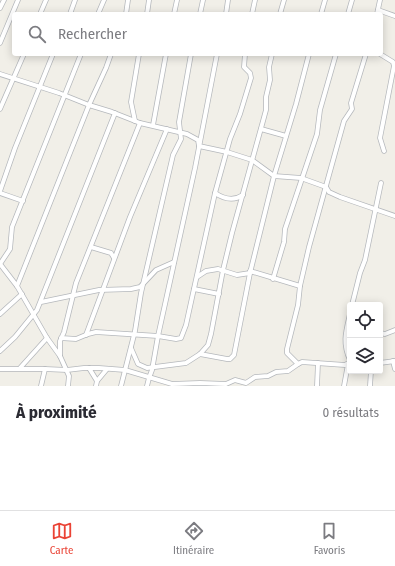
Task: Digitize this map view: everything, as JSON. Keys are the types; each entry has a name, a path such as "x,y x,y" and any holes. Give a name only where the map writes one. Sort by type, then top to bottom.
{"street":[{"path":"0,8 4,0"},
{"path":"13,12 18,0"},
{"path":"41,12 46,0"},
{"path":"71,12 75,0"},
{"path":"99,12 104,0"},
{"path":"126,12 128,0"},
{"path":"147,12 149,0"},
{"path":"174,12 177,0"},
{"path":"200,12 203,0"},
{"path":"226,12 228,0"},
{"path":"252,12 255,0"},
{"path":"281,12 284,0"},
{"path":"322,12 325,0"},
{"path":"349,12 352,0"},
{"path":"377,12 380,0"},
{"path":"383,13 395,16"},
{"path":"0,43 12,14"},
{"path":"0,109 12,78 23,56"},
{"path":"23,201 0,192 6,171 52,56"},
{"path":"68,386 70,379 60,356 47,338 17,286 2,270 0,264 10,249 12,227 80,56"},
{"path":"17,286 88,105 110,56"},
{"path":"135,121 131,102 139,56"},
{"path":"153,126 166,56"},
{"path":"121,386 134,335 143,285 173,155 181,139 179,122 191,56"},
{"path":"147,386 153,367 158,336 195,168 218,56"},
{"path":"61,338 76,339 96,332 158,336 176,339 181,338 186,325 216,193 232,133 240,114 251,78 250,73 244,67 245,56"},
{"path":"131,348 140,366 147,368 186,363 200,354 208,345 223,270 266,110 266,97 270,80 269,67 272,56"},
{"path":"200,354 227,359 230,359 234,355 250,272 274,176 308,56"},
{"path":"273,279 284,242 285,229 317,134 320,110 335,56"},
{"path":"298,364 287,353 287,349 298,305 300,286 309,247 344,121 352,109 351,103 365,56"},
{"path":"383,56 393,62 394,66 380,138 384,151"},
{"path":"0,74 40,86 140,123 180,132 198,140 199,146"},
{"path":"0,351 15,337 34,315 41,302 115,113"},
{"path":"60,356 61,338 64,332 72,295 140,123"},
{"path":"86,335 98,299 130,217 167,129"},
{"path":"261,129 286,136"},
{"path":"199,146 227,152 252,160 274,176 301,178 326,187 327,190 333,194 395,216"},
{"path":"353,302 365,260 381,183"},
{"path":"216,193 225,198 236,198 243,195"},
{"path":"91,247 111,253 114,258"},
{"path":"41,302 103,289 131,289 143,285 156,270 174,262"},
{"path":"197,276 210,270 223,270 237,275 250,272 300,286"},
{"path":"194,289 219,294"},
{"path":"91,292 98,299"},
{"path":"0,314 22,294"},
{"path":"347,330 345,347 347,354"},
{"path":"383,333 385,334 395,330"},
{"path":"20,368 47,338"},
{"path":"383,363 394,361 395,369"},
{"path":"0,369 20,368 67,370 89,368 125,370 172,385 225,385 235,380 244,384 255,377 268,376 276,372 288,371 298,364 305,362 345,366 347,364"},
{"path":"317,386 318,363"},
{"path":"89,368 97,381"},
{"path":"41,386 45,369"},
{"path":"96,386 97,381 107,369"},
{"path":"344,386 347,372"},
{"path":"370,386 371,374"}]}
